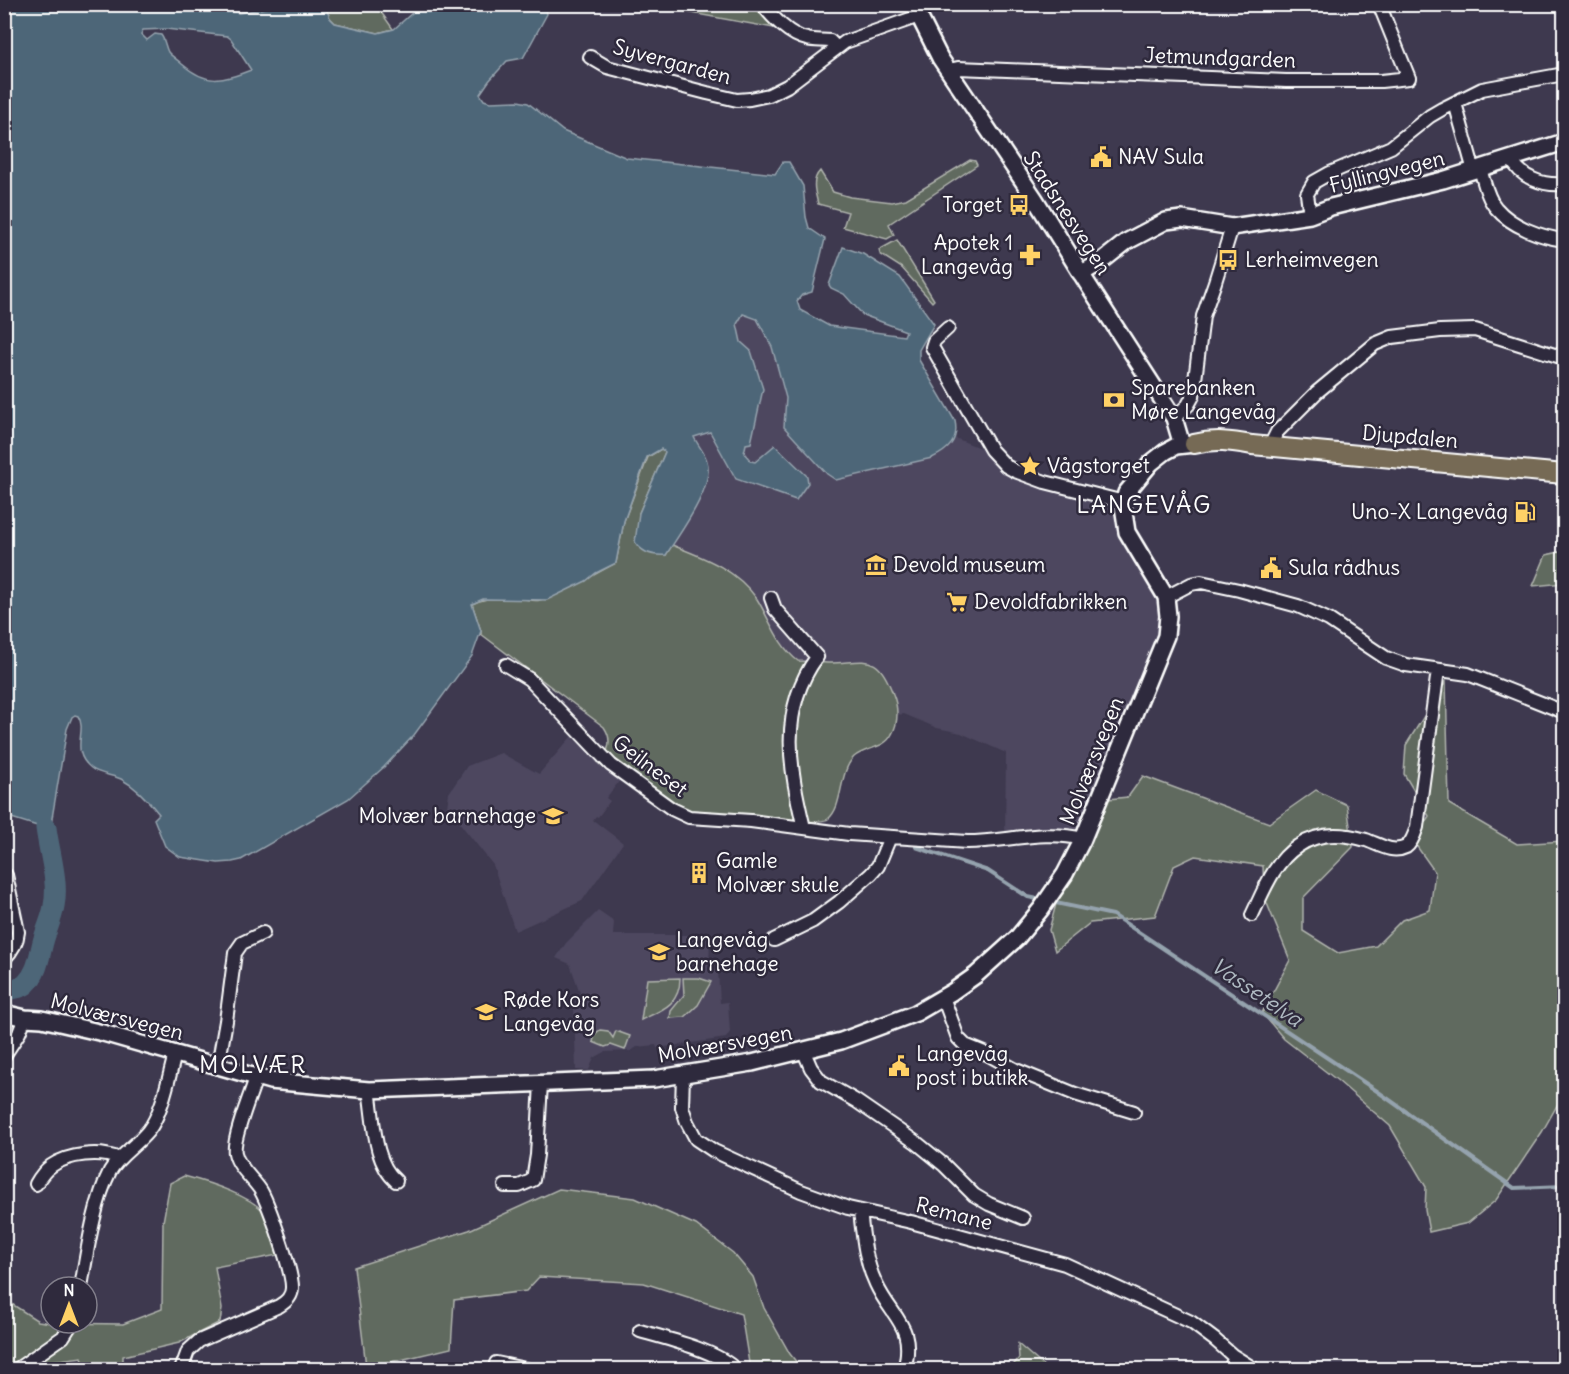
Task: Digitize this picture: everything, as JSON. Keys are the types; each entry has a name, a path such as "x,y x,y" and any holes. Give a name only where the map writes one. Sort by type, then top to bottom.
{"main road":[{"name":"Djupdalen","path":"1188,444 1209,448 1270,446 1564,474"}],"street":[{"path":"762,4 798,36 831,41 837,48"},
{"name":"Jetmundgarden","path":"949,70 958,68 1286,81 1381,81 1409,78 1379,4"},
{"name":"Syvergarden","path":"590,57 607,67 736,100 769,95 811,70 845,42 917,10"},
{"name":"Stadsnesvegen","path":"917,10 940,58 1035,199 1174,418 1188,444"},
{"name":"Fyllingvegen","path":"1310,215 1307,194 1314,182 1390,147 1430,116 1469,94 1482,89 1564,74"},
{"name":"Fyllingvegen","path":"1455,103 1477,170"},
{"name":"Fyllingvegen","path":"1081,274 1126,242 1166,221 1182,219 1232,227 1270,223 1310,215 1331,207 1443,180 1564,141"},
{"path":"1511,158 1516,168 1527,177 1551,184 1564,184"},
{"path":"1477,170 1494,206 1507,218 1533,233 1564,240"},
{"path":"1174,418 1188,405 1192,396 1203,316 1232,227"},
{"path":"948,328 934,341 932,347 991,450 1006,466 1015,471 1046,482 1124,502 1126,493 1151,463 1165,452 1188,444"},
{"path":"1270,446 1277,432 1317,392 1375,344 1392,337 1440,331 1475,330 1564,358"},
{"name":"Molværsvegen","path":"4,1014 42,1019 103,1033 256,1078 296,1085 369,1090 638,1080 683,1074 804,1052 886,1026 916,1013 943,998 984,968 1017,938 1065,874 1083,839 1166,636 1168,616 1166,597 1127,532 1124,502"},
{"path":"1166,597 1191,584 1201,582 1239,590 1318,614 1386,658 1406,665 1468,674 1564,712"},
{"path":"771,598 775,609 817,657 799,693 790,734 792,778 804,828"},
{"name":"Geilneset","path":"506,665 529,678 611,765 672,809 694,818 751,821 891,837 983,842 1048,834 1083,839"},
{"path":"1252,915 1279,864 1298,846 1312,838 1337,834 1368,841 1385,849 1406,847 1417,827 1438,670"},
{"path":"774,940 813,921 871,874 878,866 891,837"},
{"path":"4,959 12,951 18,932 6,875"},
{"path":"218,1066 235,953 242,944 263,933"},
{"path":"943,998 958,1038 964,1045 987,1054 1016,1070 1075,1094 1134,1112"},
{"path":"4,1056 19,1033 25,1018"},
{"name":"Remane","path":"804,1052 811,1068 821,1081 856,1101 917,1143 944,1165 974,1195 1023,1218"},
{"path":"84,1275 99,1206 111,1170 151,1127 161,1103 175,1054"},
{"name":"Remane","path":"683,1074 682,1107 690,1130 703,1144 801,1191 848,1208 922,1225 1065,1264 1191,1322 1235,1358 1256,1370"},
{"path":"181,1370 188,1351 199,1341 279,1306 286,1301 292,1291 289,1273 269,1207 235,1154 236,1141 256,1078"},
{"path":"505,1186 519,1186 533,1180 537,1155 541,1083"},
{"path":"369,1090 378,1147 387,1174 396,1181"},
{"path":"36,1184 44,1172 63,1160 95,1154 104,1154 119,1159"},
{"path":"860,1211 866,1258 877,1286 906,1334 907,1357 904,1370"},
{"path":"640,1331 698,1350 728,1363 736,1370"},
{"path":"16,1370 64,1335"},
{"path":"1229,1370 1235,1358"},
{"path":"496,1363 531,1370"}],"shaded area":[{"path":"743,314 757,319 772,347 786,398 784,427 827,474 836,480 932,458 946,450 955,438 1105,498 1167,595 1165,640 1081,837 1005,838 1006,753 961,733 937,728 904,714 897,715 895,698 868,661 830,663 798,661 784,647 735,575 722,566 672,545 702,494 707,462 694,437 709,432 736,479 759,461 751,461 743,452 746,443 751,351 741,342 737,324"},
{"path":"571,737 621,779 606,798 610,801 593,820 623,843 582,901 515,931 493,865 447,807 449,793 467,766 501,753 539,774"},
{"path":"598,911 614,922 613,935 710,935 709,970 718,970 720,1003 728,1002 730,1032 726,1038 657,1048 656,1045 637,1047 631,1051 605,1052 594,1058 589,1070 576,1070 574,1006 580,993 570,964 556,958 566,943"}],"green space":[{"path":"309,5 376,5 393,29 378,33 335,23 325,6"},
{"path":"648,5 762,5 785,30"},
{"path":"970,160 975,161 977,165 889,224 894,235 887,239 843,227 848,212 818,204 815,178 820,171 833,192 850,197 892,202 906,199"},
{"path":"897,240 934,300 932,302 902,268 880,254 879,250"},
{"path":"661,449 665,452 639,513 666,555 672,545 708,560 740,580 757,599 785,648 798,661 870,662 882,671 888,681 897,709 894,729 885,743 854,757 845,772 837,806 828,819 806,822 763,821 702,818 683,814 598,763 605,755 609,741 604,727 481,634 472,604 496,598 540,600 570,588 616,563 624,521 648,457"},
{"path":"1564,551 1564,583 1533,586 1546,555"},
{"path":"1446,681 1449,804 1517,844 1564,841 1564,1093 1542,1132 1496,1200 1468,1223 1429,1232 1425,1210 1426,1187 1390,1126 1284,1039 1262,1013 1290,960 1264,896 1263,866 1195,856 1174,866 1155,916 1090,923 1055,951 1049,930 1067,863 1098,800 1128,797 1143,776 1269,823 1316,790 1347,805 1353,847 1303,898 1303,931 1338,953 1376,946 1402,920 1430,910 1435,872 1413,841 1429,816 1404,774 1406,745"},
{"path":"680,978 677,995 673,1001 641,1020 647,979"},
{"path":"683,978 699,978 711,982 698,1005 685,1017 670,1018 671,1011 684,995"},
{"path":"600,1030 608,1031 613,1038 616,1031 630,1036 625,1050 611,1045 605,1047 593,1042 595,1034"},
{"path":"184,1176 218,1186 254,1203 263,1210 272,1226 278,1255 215,1267 222,1309 220,1322 179,1343 123,1356 123,1369 85,1369 82,1357 5,1367 4,1299 39,1321 39,1335 99,1335 99,1324 123,1324 162,1309 163,1222 170,1183"},
{"path":"559,1189 635,1198 696,1225 733,1253 753,1277 764,1308 790,1354 802,1369 750,1369 741,1314 644,1283 539,1277 526,1291 454,1300 451,1348 366,1366 354,1267 469,1230"},
{"path":"1018,1344 1047,1369 1010,1369 1019,1358"}],"water":[{"path":"5,5 196,5 239,13 281,5 325,6 335,23 378,33 394,29 421,5 545,5 547,14 523,58 507,61 480,94 484,100 528,103 563,131 627,158 775,174 783,162 789,162 803,186 809,228 825,239 812,292 802,295 797,301 800,310 829,326 904,336 906,331 863,315 844,294 829,285 843,247 863,254 900,277 934,324 919,350 919,360 955,421 954,439 948,448 932,458 836,480 827,474 784,427 786,398 772,347 757,319 743,314 737,324 741,342 751,351 763,389 751,443 746,444 744,453 755,462 775,445 807,476 808,483 796,500 736,479 710,432 694,437 707,461 706,484 687,523 666,555 653,554 641,549 635,542 639,513 665,452 661,449 647,457 624,521 616,563 547,600 483,599 472,604 481,631 472,656 414,735 384,767 348,799 241,860 218,863 180,857 165,846 154,819 159,814 147,799 127,782 94,770 85,761 80,748 81,722 75,715 67,729 50,830 5,816","holes":["166,29 227,36 251,70 232,77 215,79 199,76 191,71 168,52 161,35 155,34 147,40 141,34 143,30"]}],"waterway":[{"path":"4,991 24,986 30,979 37,964 53,911 54,877 46,828"},
{"name":"Vassetelva","path":"916,847 988,871 1028,897 1043,900"},
{"name":"Vassetelva","path":"1051,902 1113,915 1377,1091 1514,1188 1564,1186"}],"place":[{"name":"NAV Sula","path":"1101,157"},
{"name":"Torget","path":"1019,205"},
{"name":"Apotek 1 Langevåg","path":"1030,255"},
{"name":"Lerheimvegen","path":"1228,260"},
{"name":"Sparebanken Møre Langevåg","path":"1114,400"},
{"name":"Vågstorget","path":"1030,466"},
{"name":"Uno-X Langevåg","path":"1525,512"},
{"name":"Devold museum","path":"876,565"},
{"name":"Sula rådhus","path":"1271,568"},
{"name":"Devoldfabrikken","path":"957,602"},
{"name":"Molvær barnehage","path":"553,816"},
{"name":"Gamle Molvær skule","path":"699,873"},
{"name":"Langevåg barnehage","path":"659,952"},
{"name":"Røde Kors Langevåg","path":"486,1012"},
{"name":"Langevåg post i butikk","path":"899,1066"}],"district":[{"name":"LANGEVÅG","path":"1144,505"},
{"name":"MOLVÆR","path":"253,1065"}]}
